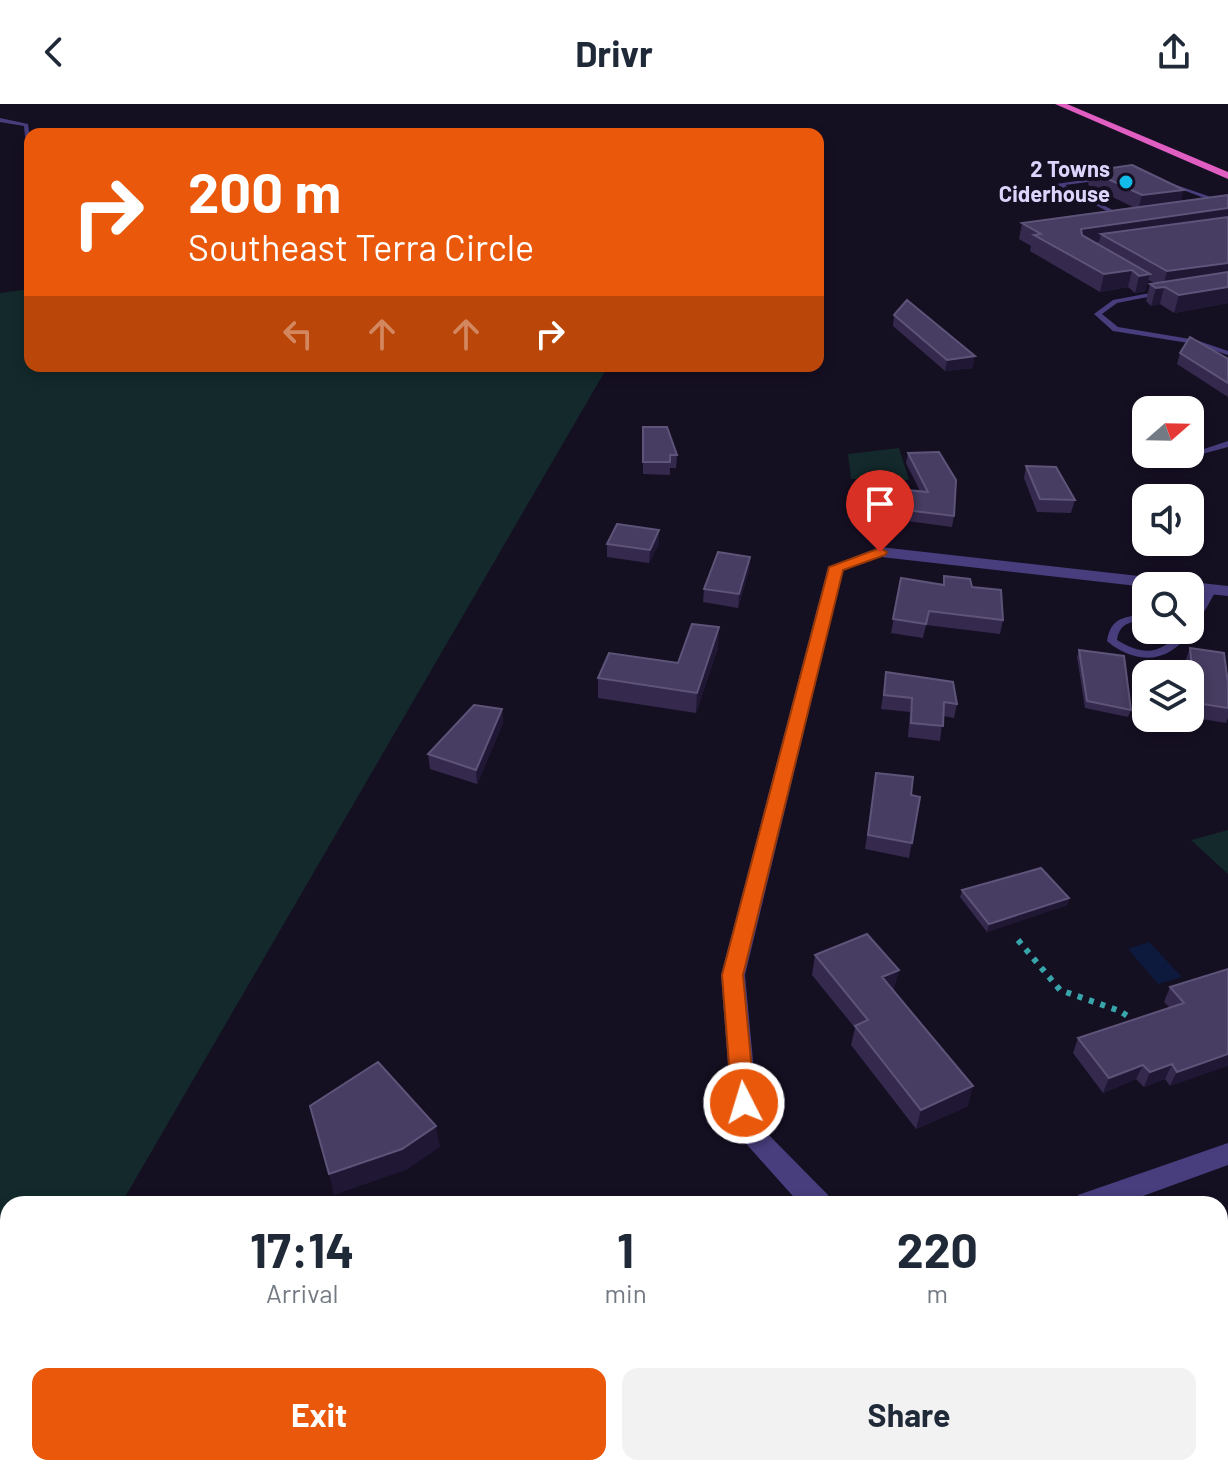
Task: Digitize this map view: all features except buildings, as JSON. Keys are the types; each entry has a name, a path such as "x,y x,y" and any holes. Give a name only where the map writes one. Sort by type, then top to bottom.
{"highway":[{"path":"1059,104 1228,176"}],"street":[{"path":"810,1196 746,1129 733,975 836,567 880,552 1220,590"},
{"path":"1110,1196 1228,1154"}],"lane":[{"path":"0,120 26,125 26,128"},
{"path":"1112,176 1059,184 1120,217 1135,215"},
{"path":"1152,176 1226,205"},
{"path":"1209,206 1226,205"},
{"path":"1147,285 1160,293"},
{"path":"1174,291 1115,301 1098,314 1116,329 1196,342 1228,353"},
{"path":"1204,450 1228,444"},
{"path":"1204,609 1220,590"},
{"path":"1132,619 1123,621 1114,629 1112,641 1130,654 1150,655 1167,650 1173,644"}],"path":[{"path":"1018,940 1060,990 1120,1011 1132,1019"}],"green space":[{"path":"24,290 24,372 605,372 126,1196 0,1196 0,293"},
{"path":"899,448 909,480 851,479 848,454"},
{"path":"1228,830 1228,874 1191,840"}],"water":[{"path":"1149,942 1182,977 1158,984 1128,949"}],"place":[{"name":"2 Towns Ciderhouse","path":"1126,182"}],"route":[{"path":"744,1103 733,975 836,567 880,552"}]}
